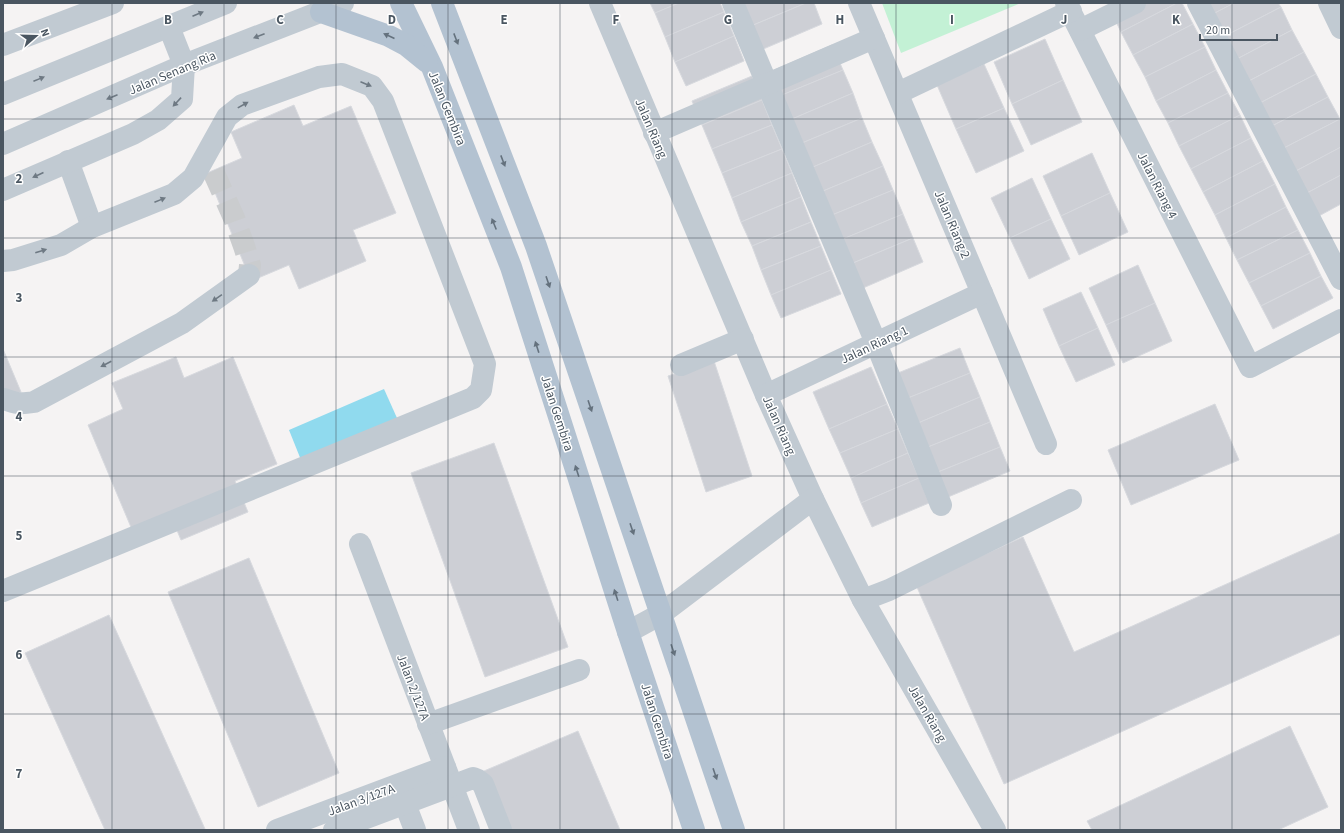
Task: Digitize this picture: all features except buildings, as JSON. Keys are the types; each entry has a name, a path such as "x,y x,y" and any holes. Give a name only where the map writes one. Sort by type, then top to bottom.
{"main road":[{"name":"Jalan Gembira","path":"401,3 432,67 511,267 628,632 694,830"},
{"path":"442,3 536,246 734,830"},
{"path":"321,12 389,36 406,45 432,67"}],"street":[{"path":"3,45 113,3"},
{"path":"3,94 226,3"},
{"name":"Jalan Senang Ria","path":"3,144 184,66 343,3"},
{"name":"Jalan Riang","path":"600,3 766,395 813,499 863,600 995,830"},
{"path":"733,3 876,343 941,506"},
{"name":"Jalan Riang 2","path":"859,3 1046,444"},
{"path":"1080,30 1135,3"},
{"path":"1198,3 1334,251 1341,280"},
{"path":"1328,3 1341,28"},
{"path":"898,93 1068,7"},
{"name":"Jalan Riang 4","path":"1068,7 1250,367 1341,320"},
{"path":"3,190 133,134 158,120 182,99 184,66 169,27"},
{"path":"654,133 874,38"},
{"path":"3,261 13,260 61,244 92,227 174,194 209,162 227,117 242,105 319,77 342,74 372,86 382,102 485,364 481,390 473,398 3,591"},
{"path":"68,162 92,227"},
{"path":"4,399 21,404 34,402 182,323 249,275"},
{"name":"Jalan Riang 1","path":"766,395 982,293"},
{"path":"681,365 743,339"},
{"path":"628,632 661,614 813,499"},
{"path":"863,600 889,590 1071,500"},
{"name":"Jalan 2/127A","path":"360,544 469,830"},
{"path":"428,724 580,670"},
{"path":"334,830 405,804 449,777 473,778 483,784 501,830"},
{"name":"Jalan 3/127A","path":"277,830 449,777"},
{"path":"405,804 415,830"}],"green space":[{"path":"882,3 1021,3 901,53"}],"water":[{"path":"384,389 397,418 301,460 289,430"}],"tunnel":[{"path":"213,171 234,218 244,246 250,265 249,275"}]}
